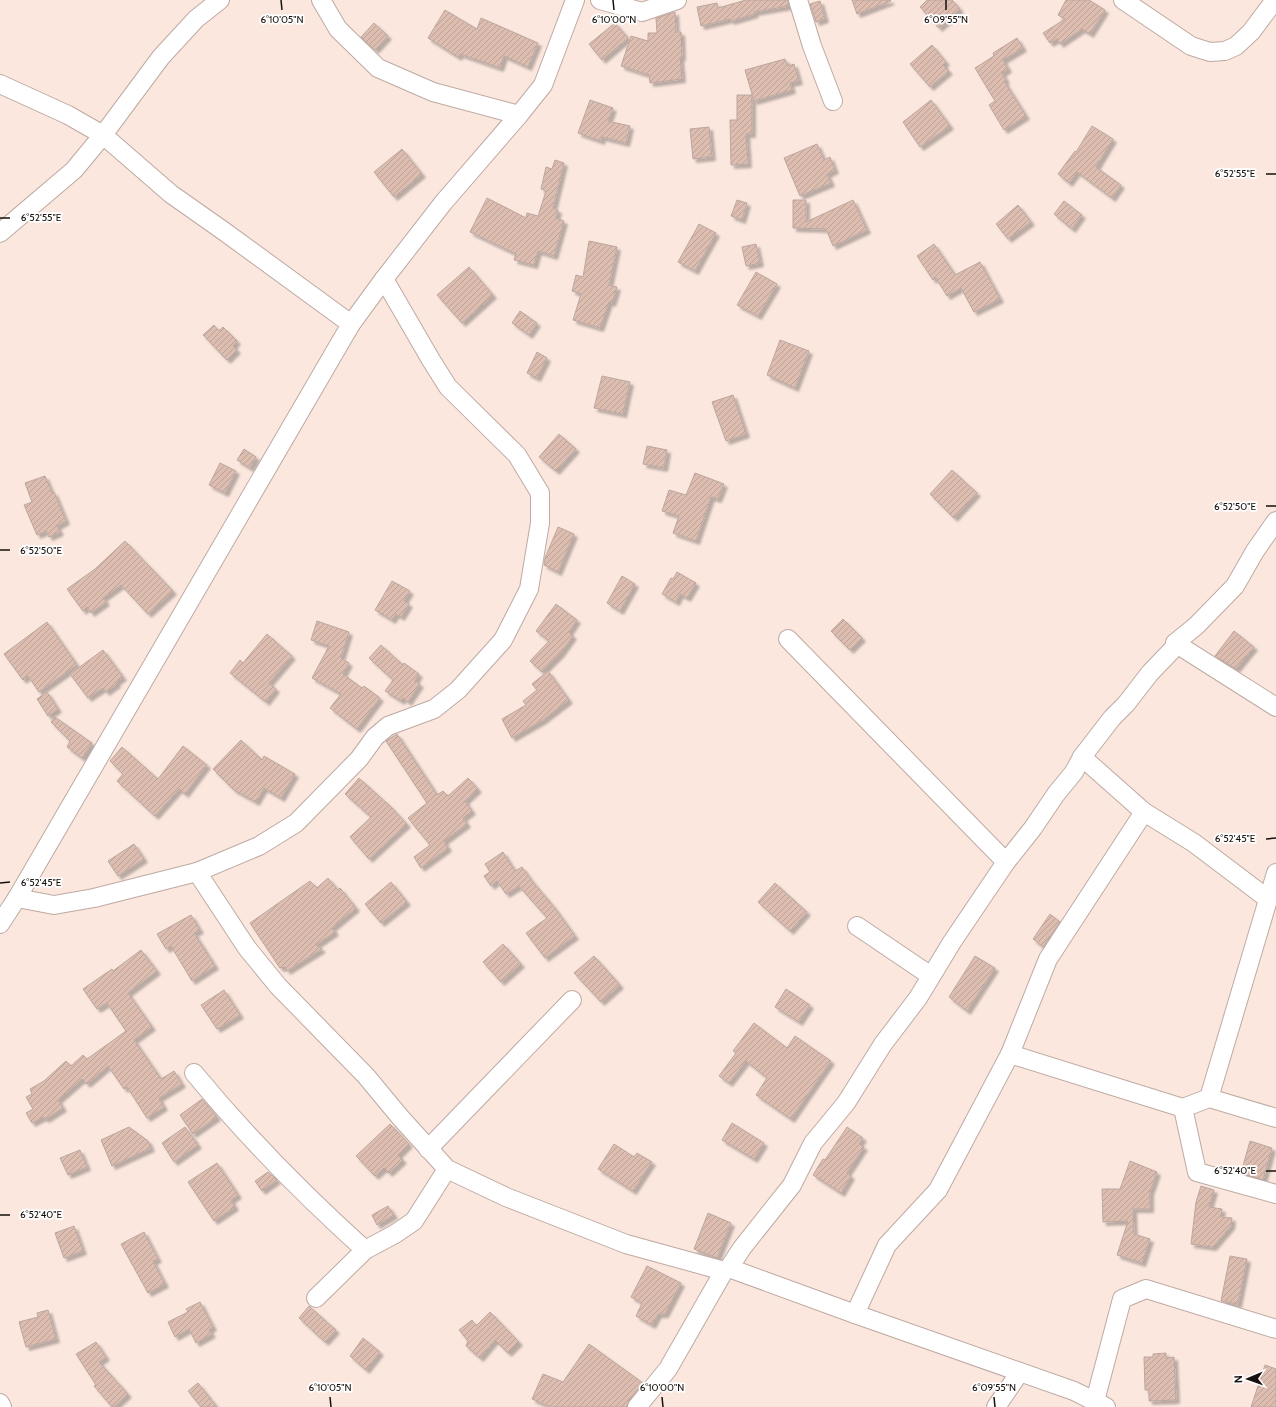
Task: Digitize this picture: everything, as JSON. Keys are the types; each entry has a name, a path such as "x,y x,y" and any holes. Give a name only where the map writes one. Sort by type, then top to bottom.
{"street":[{"path":"0,233 74,170 161,57 196,19 220,0"},
{"path":"321,0 338,29 378,68 432,92 519,115"},
{"path":"0,924 17,898 351,324 443,203 519,115 542,85 575,0"},
{"path":"600,0 642,12 678,0"},
{"path":"798,0 812,46 833,101"},
{"path":"1123,0 1191,46 1210,52 1225,51 1236,46 1251,32 1275,0"},
{"path":"0,84 68,115 103,134 171,194 351,324"},
{"path":"17,898 54,905 94,898 197,872 259,846 296,823 359,759 375,737 388,726 434,709 458,690 503,640 529,589 540,523 540,492 517,455 448,387 384,279"},
{"path":"637,1407 668,1369 726,1269 792,1185 812,1143 846,1103 883,1044 918,998 952,942 1006,862 1033,828 1056,794 1074,772 1082,757 1112,718 1126,704 1150,673 1174,648 1175,643 1196,626 1235,586 1255,551 1276,521"},
{"path":"788,639 1006,862"},
{"path":"1175,643 1276,707"},
{"path":"1082,757 1144,812 1194,843 1268,899"},
{"path":"855,1314 887,1245 938,1190 1010,1054 1048,959 1144,812"},
{"path":"197,872 247,948 278,986 366,1076 447,1169 506,1197 626,1244 726,1269 855,1314 1074,1391 1093,1403 1122,1299 1146,1289 1276,1329"},
{"path":"1209,1098 1276,873"},
{"path":"857,926 931,976"},
{"path":"428,1149 572,1000"},
{"path":"1010,1054 1183,1108 1209,1098 1276,1118"},
{"path":"194,1073 220,1104 288,1177 365,1250"},
{"path":"1183,1108 1197,1172 1276,1194"},
{"path":"316,1298 365,1250 395,1234 414,1221 447,1169"},
{"path":"996,1407 1020,1372"},
{"path":"0,1403 2,1407"}],"building":[{"path":"746,0 788,0 789,6 754,12 755,14 731,21 730,19 701,26 697,7 717,3 718,8"},
{"path":"852,0 890,0 891,1 857,14"},
{"path":"927,0 952,0 960,9 939,28 920,7"},
{"path":"1066,0 1089,0 1105,10 1090,34 1082,29 1060,44 1057,39 1050,43 1043,33 1065,19 1058,15"},
{"path":"820,1 825,19 816,22 810,4"},
{"path":"445,10 477,29 481,18 538,43 528,67 504,56 500,68 460,54 458,57 428,38"},
{"path":"675,12 676,32 681,32 682,57 680,57 682,79 650,83 649,75 621,66 631,36 648,41 648,33 657,33 656,18"},
{"path":"374,23 388,36 375,50 361,37"},
{"path":"615,23 628,38 602,60 589,44"},
{"path":"1017,38 1023,48 1003,60 1008,69 1002,73 1006,80 1004,81 1026,116 1004,130 989,105 995,101 975,68 994,56 993,53"},
{"path":"932,45 946,62 943,65 949,71 930,87 910,64"},
{"path":"785,59 788,66 794,64 799,81 790,83 792,90 754,101 745,70"},
{"path":"737,95 752,95 752,134 746,134 748,164 731,165 730,120 737,120"},
{"path":"590,100 613,108 608,121 630,126 626,143 602,137 601,141 578,133"},
{"path":"931,100 950,126 920,147 903,122"},
{"path":"1092,126 1113,139 1096,167 1121,185 1112,198 1077,172 1069,183 1058,174 1075,151 1076,152"},
{"path":"709,127 712,157 693,159 690,129"},
{"path":"817,144 824,160 830,157 835,170 827,174 831,183 800,196 784,158"},
{"path":"402,149 422,174 394,197 374,172"},
{"path":"555,160 564,163 553,208 558,210 556,218 564,221 554,256 538,251 534,265 514,260 516,254 470,232 487,198 526,218 527,213 538,216 546,191 541,189 546,167 552,169"},
{"path":"737,200 747,203 742,220 731,216"},
{"path":"793,200 806,200 806,222 853,200 867,230 833,246 826,229 793,228"},
{"path":"1064,201 1082,215 1072,229 1054,214"},
{"path":"1018,205 1031,222 1008,239 996,224"},
{"path":"699,224 716,233 695,271 678,262"},
{"path":"589,241 617,247 609,285 617,287 612,303 609,302 600,328 573,320 581,294 572,291 576,275 583,277"},
{"path":"756,244 760,263 746,266 742,247"},
{"path":"934,244 955,275 980,262 1000,299 974,312 961,288 947,296 936,278 933,280 917,256"},
{"path":"469,267 493,295 462,323 437,295"},
{"path":"756,272 777,284 758,316 737,305"},
{"path":"520,311 537,323 529,335 512,323"},
{"path":"214,325 219,331 223,327 237,341 233,346 237,350 227,360 203,335"},
{"path":"780,340 809,351 795,388 767,375"},
{"path":"537,352 547,358 537,378 527,373"},
{"path":"602,376 630,382 623,414 594,408"},
{"path":"733,395 746,434 726,441 712,402"},
{"path":"559,434 576,449 556,471 539,457"},
{"path":"647,446 667,450 664,468 643,464"},
{"path":"244,449 256,457 250,468 237,460"},
{"path":"220,463 236,471 225,493 209,485"},
{"path":"952,470 977,493 954,518 930,494"},
{"path":"695,473 724,484 718,499 711,497 696,541 673,533 679,516 662,511 669,490 686,495"},
{"path":"45,476 52,493 54,492 66,521 57,526 60,532 49,537 46,531 37,535 24,505 32,502 25,483"},
{"path":"558,527 574,534 558,572 544,565 545,558"},
{"path":"125,541 173,591 148,614 121,585 103,598 106,602 91,613 87,607 83,611 67,589 95,569"},
{"path":"677,572 696,583 687,598 680,594 676,602 662,594 671,578 673,579"},
{"path":"622,576 635,584 620,611 607,603"},
{"path":"392,581 410,591 404,601 409,604 401,617 396,614 392,620 375,610"},
{"path":"556,604 577,620 569,632 573,636 560,654 542,672 530,661 549,641 536,631"},
{"path":"843,619 862,638 850,650 831,631"},
{"path":"317,621 349,632 341,658 349,663 343,674 362,688 364,686 380,698 357,729 330,708 341,694 312,678 329,646 311,640"},
{"path":"47,622 77,665 39,692 28,676 23,680 4,654"},
{"path":"1234,631 1254,647 1236,669 1215,656"},
{"path":"267,634 292,656 269,683 276,689 266,702 230,673 240,660 243,663"},
{"path":"381,645 403,665 404,663 419,674 415,681 420,684 408,702 403,698 401,701 385,691 393,680 369,658"},
{"path":"103,650 123,677 116,682 117,684 106,692 103,688 88,698 70,674"},
{"path":"548,671 569,700 543,720 512,738 502,719 526,705 523,701 537,690 532,684"},
{"path":"47,692 58,709 48,716 37,699"},
{"path":"55,717 92,743 82,758 67,747 70,741 51,722"},
{"path":"397,734 437,795 443,791 448,796 468,778 478,789 465,801 472,811 463,818 467,824 444,841 448,848 421,868 414,857 430,845 408,818 427,803 386,741"},
{"path":"241,740 262,760 264,756 295,774 281,798 264,788 256,802 234,790 213,769"},
{"path":"183,746 207,765 185,794 179,789 155,816 117,781 123,774 110,761 122,747 158,779"},
{"path":"359,778 390,806 407,824 369,859 350,837 371,817 345,794"},
{"path":"134,844 144,859 118,876 108,861"},
{"path":"503,852 515,871 522,867 575,936 545,958 526,933 547,918 519,886 506,894 497,881 491,886 484,876 490,872 485,864"},
{"path":"328,878 338,890 340,888 356,908 332,928 335,932 316,945 322,949 287,971 285,967 280,968 250,923 310,881 317,888"},
{"path":"391,882 407,902 381,923 365,904"},
{"path":"775,883 807,912 790,931 758,902"},
{"path":"1050,914 1060,922 1043,947 1033,939"},
{"path":"191,915 200,930 194,933 215,966 192,981 171,946 166,949 157,934"},
{"path":"503,944 521,964 501,982 483,962"},
{"path":"141,950 157,971 128,993 152,1027 134,1040 161,1079 174,1071 182,1084 159,1098 164,1107 147,1118 127,1087 124,1089 108,1066 87,1084 82,1079 58,1100 63,1108 46,1119 43,1117 32,1123 26,1113 33,1109 26,1097 32,1094 30,1089 44,1081 66,1061 71,1066 83,1055 87,1059 126,1031 107,1003 97,1009 83,989 112,969 113,971"},
{"path":"594,956 620,985 601,1002 574,973"},
{"path":"975,956 995,968 967,1011 949,997"},
{"path":"786,989 810,1005 799,1022 775,1007"},
{"path":"224,990 240,1015 217,1029 201,1005"},
{"path":"754,1023 787,1048 795,1036 831,1061 791,1119 756,1095 767,1078 746,1061 729,1083 719,1076 736,1053 733,1051"},
{"path":"202,1099 217,1117 193,1134 180,1115"},
{"path":"732,1123 764,1143 754,1159 722,1140"},
{"path":"390,1124 409,1144 398,1155 403,1160 389,1173 384,1168 375,1176 356,1156"},
{"path":"129,1127 148,1141 151,1148 112,1166 101,1140"},
{"path":"185,1127 198,1145 174,1162 162,1143"},
{"path":"847,1127 863,1138 859,1144 864,1147 847,1173 851,1176 841,1193 813,1175"},
{"path":"1250,1141 1272,1148 1263,1180 1241,1173"},
{"path":"614,1144 634,1157 637,1153 652,1162 633,1191 598,1169"},
{"path":"80,1150 87,1167 68,1175 60,1158"},
{"path":"1130,1161 1157,1172 1150,1192 1150,1209 1133,1209 1134,1234 1150,1239 1142,1263 1117,1255 1128,1221 1103,1222 1102,1189 1120,1189"},
{"path":"217,1163 238,1195 231,1200 235,1207 214,1221 188,1182"},
{"path":"268,1172 277,1180 262,1191 255,1181"},
{"path":"1201,1186 1214,1190 1209,1207 1222,1209 1221,1217 1232,1218 1231,1226 1213,1247 1191,1244 1196,1202"},
{"path":"388,1206 394,1215 377,1225 372,1215"},
{"path":"708,1213 731,1223 717,1258 694,1249"},
{"path":"74,1226 83,1251 64,1258 55,1233"},
{"path":"144,1232 158,1259 153,1261 165,1284 148,1293 121,1244"},
{"path":"1230,1256 1247,1259 1238,1304 1221,1301"},
{"path":"647,1266 681,1283 665,1314 658,1314 652,1325 636,1316 642,1303 631,1297"},
{"path":"200,1302 213,1327 209,1330 212,1334 196,1343 189,1329 175,1337 168,1322 188,1312 186,1309"},
{"path":"309,1306 336,1330 325,1342 299,1318"},
{"path":"48,1310 56,1339 26,1347 19,1322 38,1317 37,1313"},
{"path":"490,1312 519,1342 508,1353 495,1340 480,1358 466,1346 468,1341 459,1330 472,1320 476,1326"},
{"path":"363,1338 380,1352 366,1370 350,1356"},
{"path":"96,1342 106,1357 99,1362 128,1394 114,1407 112,1407 94,1386 96,1385 76,1354"},
{"path":"589,1344 643,1383 629,1400 627,1407 551,1407 532,1399 543,1374 563,1382"},
{"path":"1166,1353 1166,1358 1174,1357 1176,1400 1149,1401 1149,1390 1145,1390 1144,1357 1153,1357 1153,1354"},
{"path":"1265,1365 1276,1369 1276,1407 1251,1407"},
{"path":"198,1383 217,1407 201,1407 188,1391"}]}
